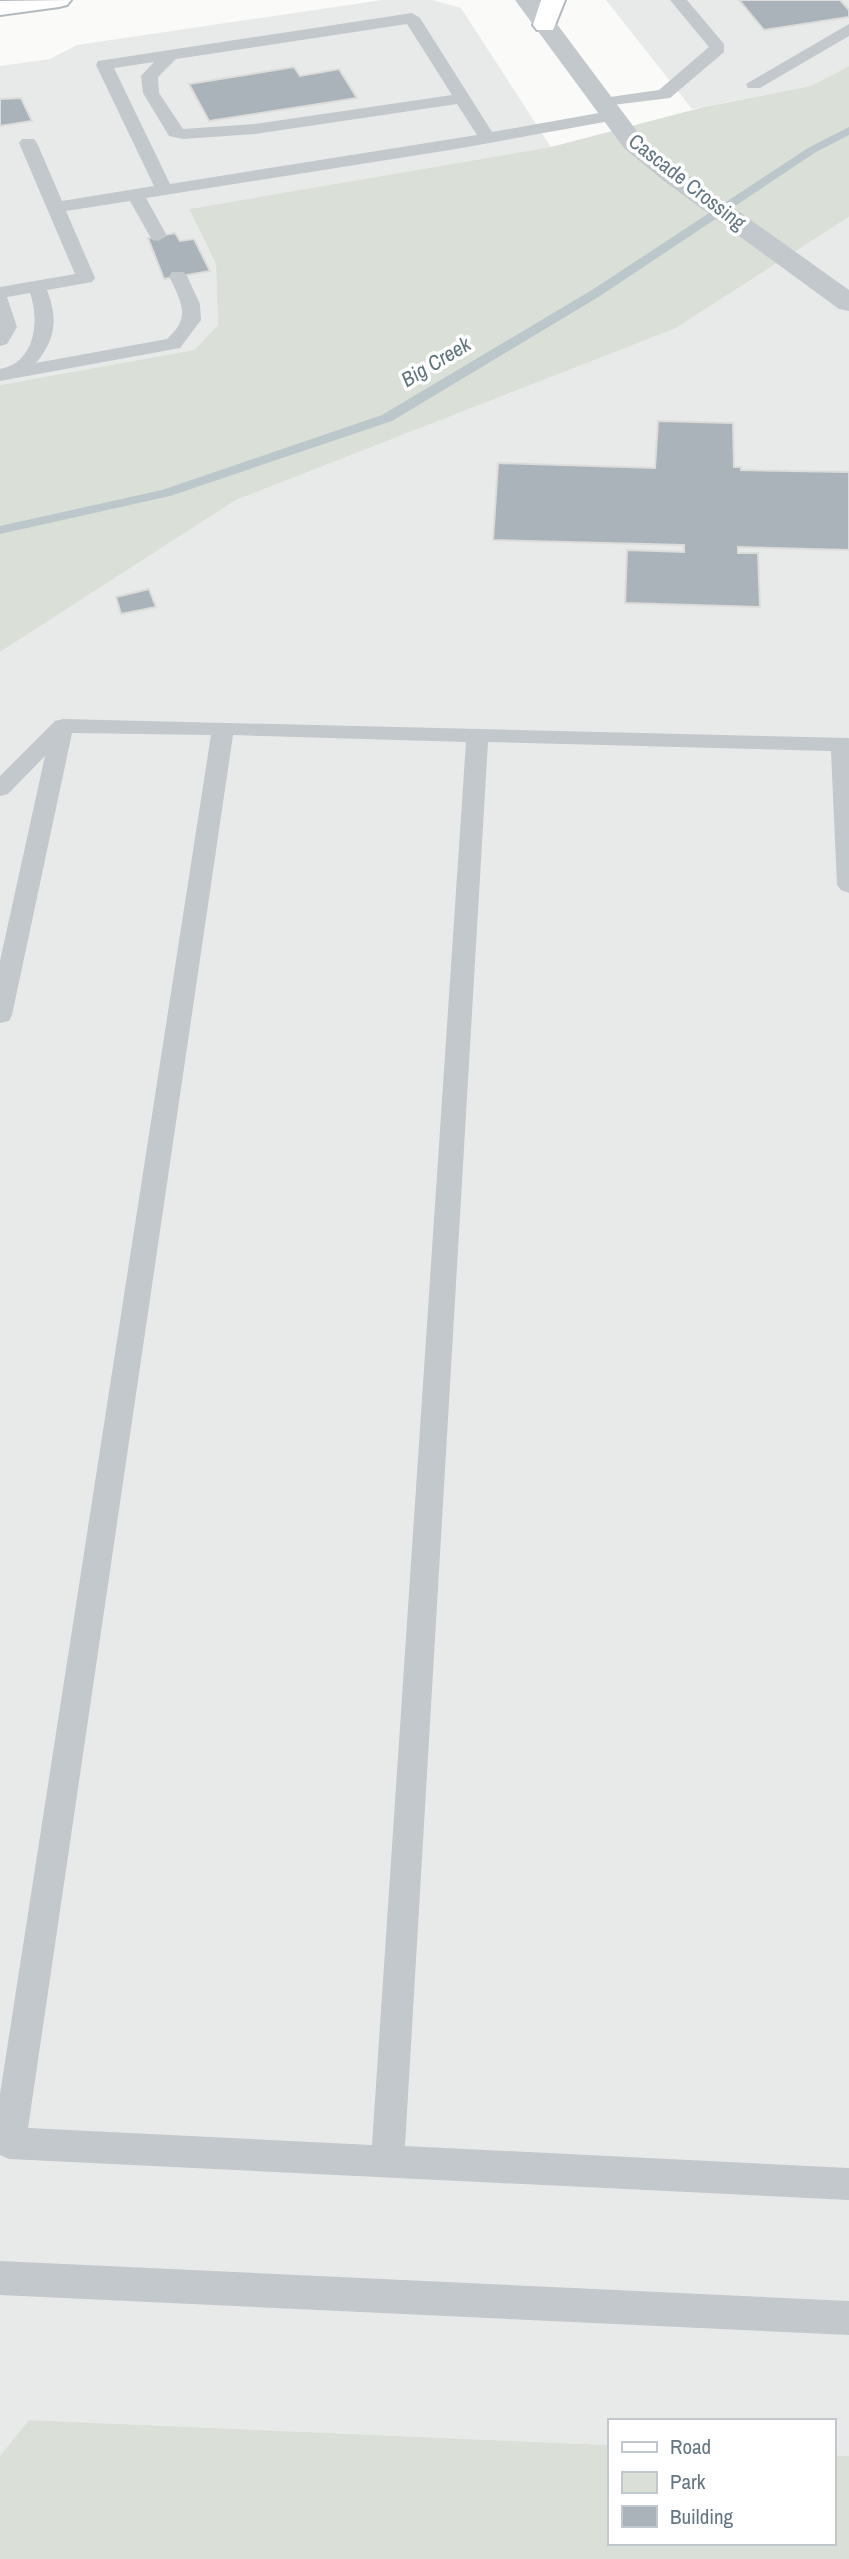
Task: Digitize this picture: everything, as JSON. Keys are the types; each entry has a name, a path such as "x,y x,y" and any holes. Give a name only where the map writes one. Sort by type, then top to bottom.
{"main road":[{"path":"0,8 59,0"},
{"path":"545,25 553,0"}],"street":[{"name":"Cascade Crossing","path":"527,0 633,143 673,176 849,303"}],"lane":[{"path":"55,207 456,144 664,94 718,48 678,0"},
{"path":"164,189 104,65 412,18 486,136"},
{"path":"754,84 849,29"},
{"path":"171,55 149,76 151,93 175,132 183,134 255,129 463,98"},
{"path":"0,293 86,278 28,144"},
{"path":"135,194 158,236"},
{"path":"7,374 173,344 190,326 193,316 193,307 178,276"},
{"path":"7,374 39,349 44,337 46,309 37,287"},
{"path":"0,301 8,327 0,340"},
{"path":"0,1016 63,726"},
{"path":"0,789 63,726 846,745 849,885"},
{"path":"223,728 4,2143 849,2184"},
{"path":"388,2161 478,735"},
{"path":"0,2278 849,2318"}],"shaded area":[{"path":"382,0 432,0 461,8 551,147 189,209 216,264 218,325 194,350 0,385 0,66 50,59 77,45"},
{"path":"606,0 849,0 849,66 811,86 692,109"},
{"path":"849,217 849,2456 835,2455 835,2419 608,2419 608,2445 30,2420 0,2456 0,652 236,500 674,329"}],"green space":[{"path":"849,66 849,217 674,329 236,500 0,652 0,385 194,350 218,325 216,264 189,209 551,147 704,107 811,86"},
{"path":"29,2420 608,2445 608,2545 835,2545 835,2455 849,2456 849,2559 0,2559 0,2456"}],"building":[{"path":"739,0 840,0 849,10 849,17 764,30"},
{"path":"294,67 300,76 339,69 357,98 209,121 189,84"},
{"path":"21,98 32,121 0,126 0,99"},
{"path":"175,233 180,241 194,239 210,271 164,279 148,238"},
{"path":"658,421 733,423 734,467 741,467 741,470 849,472 849,550 738,547 738,553 758,553 760,607 625,603 627,550 684,552 684,545 493,540 498,463 655,468"},
{"path":"149,589 156,607 121,614 116,597"}],"waterway":[{"name":"Big Creek","path":"0,530 30,521 165,493 387,418 596,293 812,150 849,130"}]}
